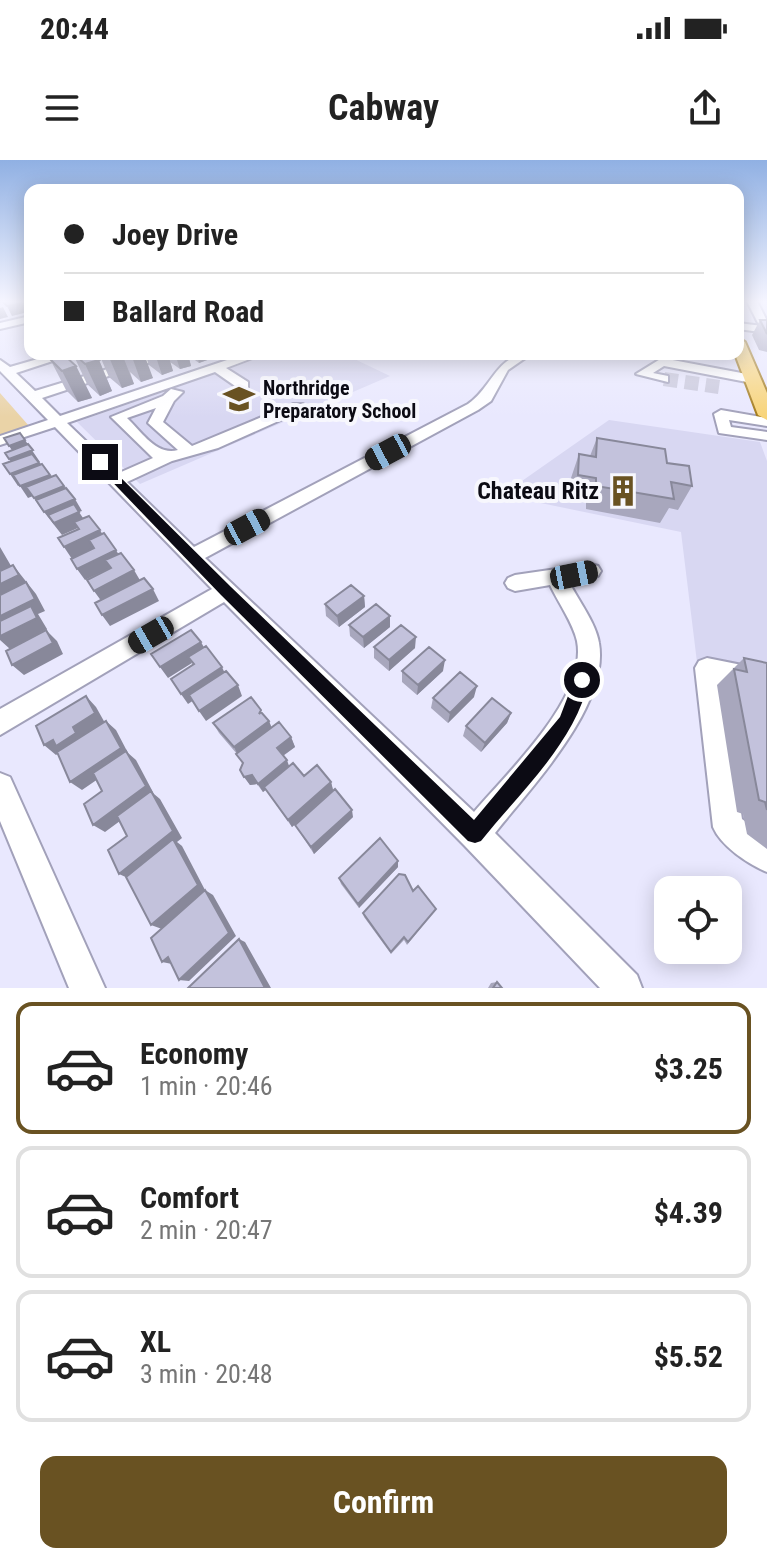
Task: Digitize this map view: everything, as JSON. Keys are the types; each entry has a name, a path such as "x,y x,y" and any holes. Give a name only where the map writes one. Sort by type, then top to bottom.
{"main road":[{"path":"744,353 756,375 767,415"}],"street":[{"path":"4,367 38,360"},
{"path":"34,396 150,360"},
{"path":"0,441 240,360"},
{"path":"192,556 473,407 486,398 503,368 516,360"},
{"path":"4,367 226,591 475,834 624,988"},
{"path":"217,368 243,385"},
{"path":"664,379 643,375 650,369 723,381 756,375"},
{"path":"188,451 155,423 168,399 176,392 206,380 201,373"},
{"path":"166,458 153,452 118,417 168,399"},
{"path":"117,480 166,458 213,445 298,407"},
{"path":"767,422 721,414 724,430 767,436"},
{"path":"515,583 591,571"},
{"path":"475,834 566,723 575,706 588,641 557,578"},
{"path":"0,723 226,591"},
{"path":"767,681 707,668 728,827 767,857"},
{"path":"0,787 87,988"}],"shaded area":[{"name":"Northridge Preparatory School","path":"253,360 357,360 390,376 140,484 77,422"},
{"path":"0,393 29,426 0,435"},
{"path":"609,420 760,442 767,461 767,864 717,825 681,532 502,495"}],"building":[{"path":"51,360 69,360 76,366 62,371"},
{"path":"20,433 25,440 9,446 4,438"},
{"path":"597,438 665,449 667,463 689,466 692,486 671,482 674,499 596,486 596,478 578,475 579,454 596,457"},
{"path":"28,444 33,450 9,459 5,453"},
{"path":"32,454 39,463 10,474 3,464"},
{"path":"42,464 50,475 20,486 13,475"},
{"path":"56,475 64,486 34,498 26,487"},
{"path":"66,488 75,499 44,512 36,500"},
{"path":"74,504 79,512 54,523 48,515"},
{"path":"89,516 100,530 64,547 58,538 79,529 74,522"},
{"path":"104,533 116,550 77,569 71,559 94,548 89,540"},
{"path":"121,553 134,570 94,591 87,580 111,568 105,560"},
{"path":"13,565 19,575 0,584 0,571"},
{"path":"144,578 153,589 102,615 95,603"},
{"path":"26,582 35,599 0,616 0,595"},
{"path":"351,585 364,596 337,616 325,604"},
{"path":"376,604 390,616 363,637 349,625"},
{"path":"31,606 37,618 0,636 0,621"},
{"path":"401,625 416,637 389,660 374,647"},
{"path":"46,630 53,643 12,665 6,651"},
{"path":"191,630 201,642 160,667 151,654"},
{"path":"206,646 222,667 181,694 171,679 194,664 188,657"},
{"path":"429,647 445,660 418,685 402,671"},
{"path":"744,658 767,663 767,810 765,802 759,800 734,669 747,672"},
{"path":"226,671 238,685 199,711 189,695"},
{"path":"460,672 477,686 450,713 433,698"},
{"path":"86,696 95,713 73,727 76,733 56,746 53,740 44,745 36,726"},
{"path":"251,697 261,710 259,714 261,712 269,721 234,747 213,723"},
{"path":"492,698 511,713 485,743 466,726"},
{"path":"106,721 121,748 70,782 57,752"},
{"path":"279,722 291,737 277,748 287,760 258,784 252,775 244,777 240,770 243,763 236,754"},
{"path":"126,751 146,786 93,825 84,804 102,791 93,773"},
{"path":"293,763 304,776 317,765 331,782 288,820 264,787"},
{"path":"335,789 352,810 311,847 295,825"},
{"path":"151,791 173,831 119,874 108,850 127,836 117,816"},
{"path":"380,838 398,861 358,904 339,878"},
{"path":"173,839 198,885 151,925 126,877"},
{"path":"399,874 405,875 413,891 418,886 436,909 408,942 404,937 391,952 363,913"},
{"path":"205,890 229,933 179,980 168,957 162,962 151,938"},
{"path":"239,939 265,988 188,988"}],"tunnel":[{"path":"664,379 719,387"}],"place":[{"name":"Northridge Preparatory School","path":"239,399"},
{"name":"Chateau Ritz","path":"623,491"}],"route":[{"path":"100,462 226,591 475,834 566,723 575,706 582,680"}]}
